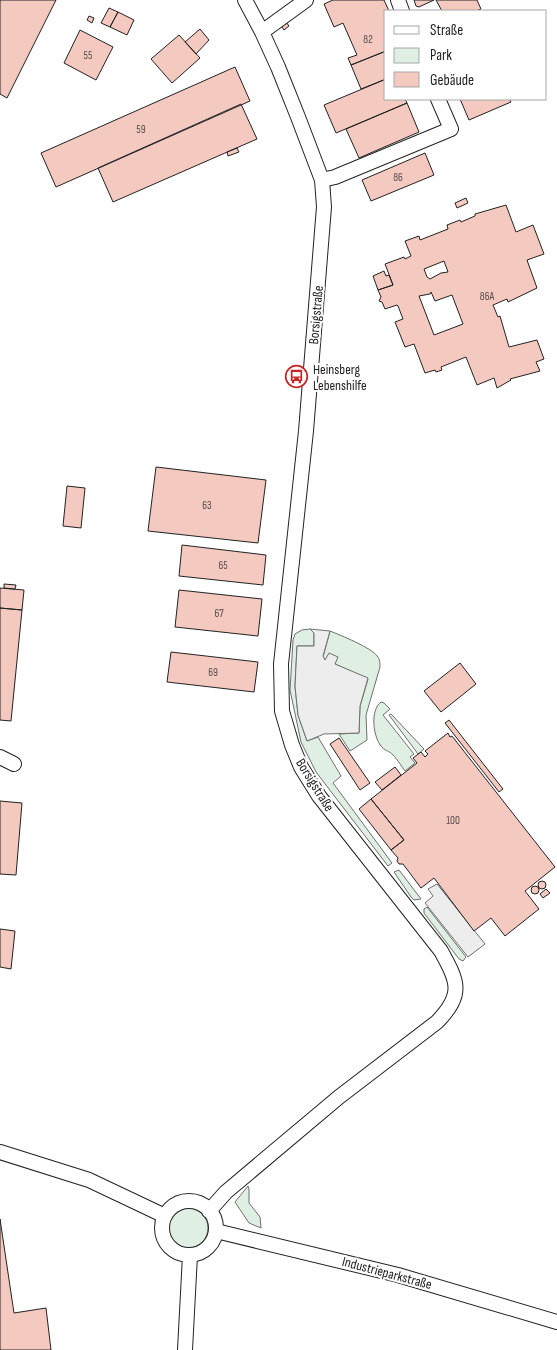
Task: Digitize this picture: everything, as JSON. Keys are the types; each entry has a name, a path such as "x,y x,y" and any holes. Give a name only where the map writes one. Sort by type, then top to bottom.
{"street":[{"name":"Borsigstraße","path":"210,1211 226,1192 339,1097 437,1022 449,1010 456,989 452,972 441,951 319,796 301,766 292,745 282,710 282,664 306,432 324,208 322,180 278,68 262,32 244,0"},
{"path":"262,32 306,0"},
{"path":"322,180 335,177 450,129 438,100"},
{"path":"0,757 14,764"},
{"path":"0,1152 89,1180 165,1216"},
{"path":"194,1202 203,1205 210,1211 216,1231 210,1245 205,1250 190,1255 181,1254 173,1250 166,1243 162,1225 170,1209 177,1204 194,1202"},
{"name":"Industrieparkstraße","path":"216,1231 398,1275 557,1322"},
{"path":"185,1350 190,1255"}],"green space":[{"path":"310,629 314,633 314,646 297,646 295,686 298,715 307,741 318,737 341,776 333,783 392,863 388,866 316,772 301,742 290,690 293,640 295,634 302,630"},
{"path":"330,631 369,649 380,661 380,667 366,715 367,740 350,751 339,734 359,733 360,706 368,679 335,664 337,657 326,661 323,657"},
{"path":"381,702 390,709 383,715 414,754 410,757 415,763 405,771 392,754 378,742 374,717 375,711"},
{"path":"391,714 424,749 418,754 389,715"},
{"path":"399,870 421,899 414,900 411,897 394,872"},
{"path":"427,907 466,957 463,961 459,959 424,913 424,909"},
{"path":"248,1186 249,1203 260,1217 261,1228 249,1223 235,1202"},
{"path":"188,1208 202,1214 208,1228 202,1242 188,1248 174,1242 168,1228 174,1214"}],"shaded area":[{"path":"310,629 330,631 323,656 325,660 329,653 338,657 335,664 368,678 360,706 359,733 324,734 307,741 298,715 295,686 297,646 314,646 314,633"},
{"path":"437,884 485,944 468,957 425,903 433,896 428,889"}],"building":[{"path":"0,0 56,0 7,98 0,94"},
{"path":"333,0 384,0 389,10 384,10 384,52 351,65 348,58 357,55 343,23 334,27 324,4"},
{"path":"414,0 434,0 419,7 416,6"},
{"path":"436,0 477,0 481,9 478,10 441,10"},
{"path":"109,8 118,12 110,27 101,23"},
{"path":"118,12 134,20 127,35 110,27"},
{"path":"89,16 94,18 92,23 87,20"},
{"path":"286,22 289,26 284,30 281,26"},
{"path":"200,29 209,40 196,54 185,42"},
{"path":"80,30 113,47 96,80 64,63"},
{"path":"179,35 200,58 172,83 151,59"},
{"path":"384,52 384,80 361,89 351,65"},
{"path":"235,67 250,101 56,187 41,153"},
{"path":"384,80 384,100 406,100 407,103 336,133 324,105"},
{"path":"460,100 510,100 511,102 469,120"},
{"path":"407,103 419,132 359,158 346,129"},
{"path":"241,104 257,139 113,202 98,168"},
{"path":"237,148 239,152 228,156 227,152"},
{"path":"425,153 434,175 371,201 362,180"},
{"path":"466,198 468,203 457,208 455,203"},
{"path":"506,205 516,232 533,225 544,254 527,260 537,288 508,302 507,299 493,305 498,317 500,316 509,347 537,340 544,359 536,362 540,371 510,379 497,388 494,378 477,385 466,357 441,367 442,370 425,373 414,344 405,347 395,322 403,319 398,306 385,309 382,302 379,301 381,297 378,290 393,285 385,264 411,256 405,241 419,236 420,240 448,229 447,225 460,220 461,222 475,216 475,214","holes":["444,261 448,272 441,273 430,279 427,277 424,269","431,292 435,301 452,295 463,324 434,335 419,296 430,294"]},
{"path":"384,271 386,276 389,275 393,285 378,290 373,276"},
{"path":"156,467 266,480 258,543 148,531"},
{"path":"67,486 85,488 81,528 63,526"},
{"path":"182,545 266,555 263,585 179,576"},
{"path":"4,584 16,585 15,589 4,588"},
{"path":"0,588 24,590 22,610 0,608"},
{"path":"179,590 262,599 258,636 175,627"},
{"path":"0,608 22,610 11,721 0,720"},
{"path":"171,652 258,662 254,692 167,682"},
{"path":"460,663 476,684 441,712 424,691"},
{"path":"449,720 503,789 499,792 445,723"},
{"path":"448,733 555,867 525,891 539,909 505,936 491,918 474,931 434,878 421,888 403,864 399,864 398,858 391,850 404,840 371,799 417,763 413,758 421,752 425,757 428,754 425,751"},
{"path":"339,738 370,783 360,790 330,744"},
{"path":"395,767 401,775 382,790 375,782"},
{"path":"371,799 404,840 391,850 359,809"},
{"path":"0,801 22,803 16,875 0,874"},
{"path":"542,881 546,885 542,889 538,885"},
{"path":"535,886 539,890 535,894 531,890"},
{"path":"546,889 550,893 543,898 540,894"},
{"path":"0,929 15,931 11,969 0,967"},
{"path":"0,1219 14,1313 46,1308 51,1350 0,1350"}],"place":[{"name":"Heinsberg Lebenshilfe","path":"297,377"}]}
